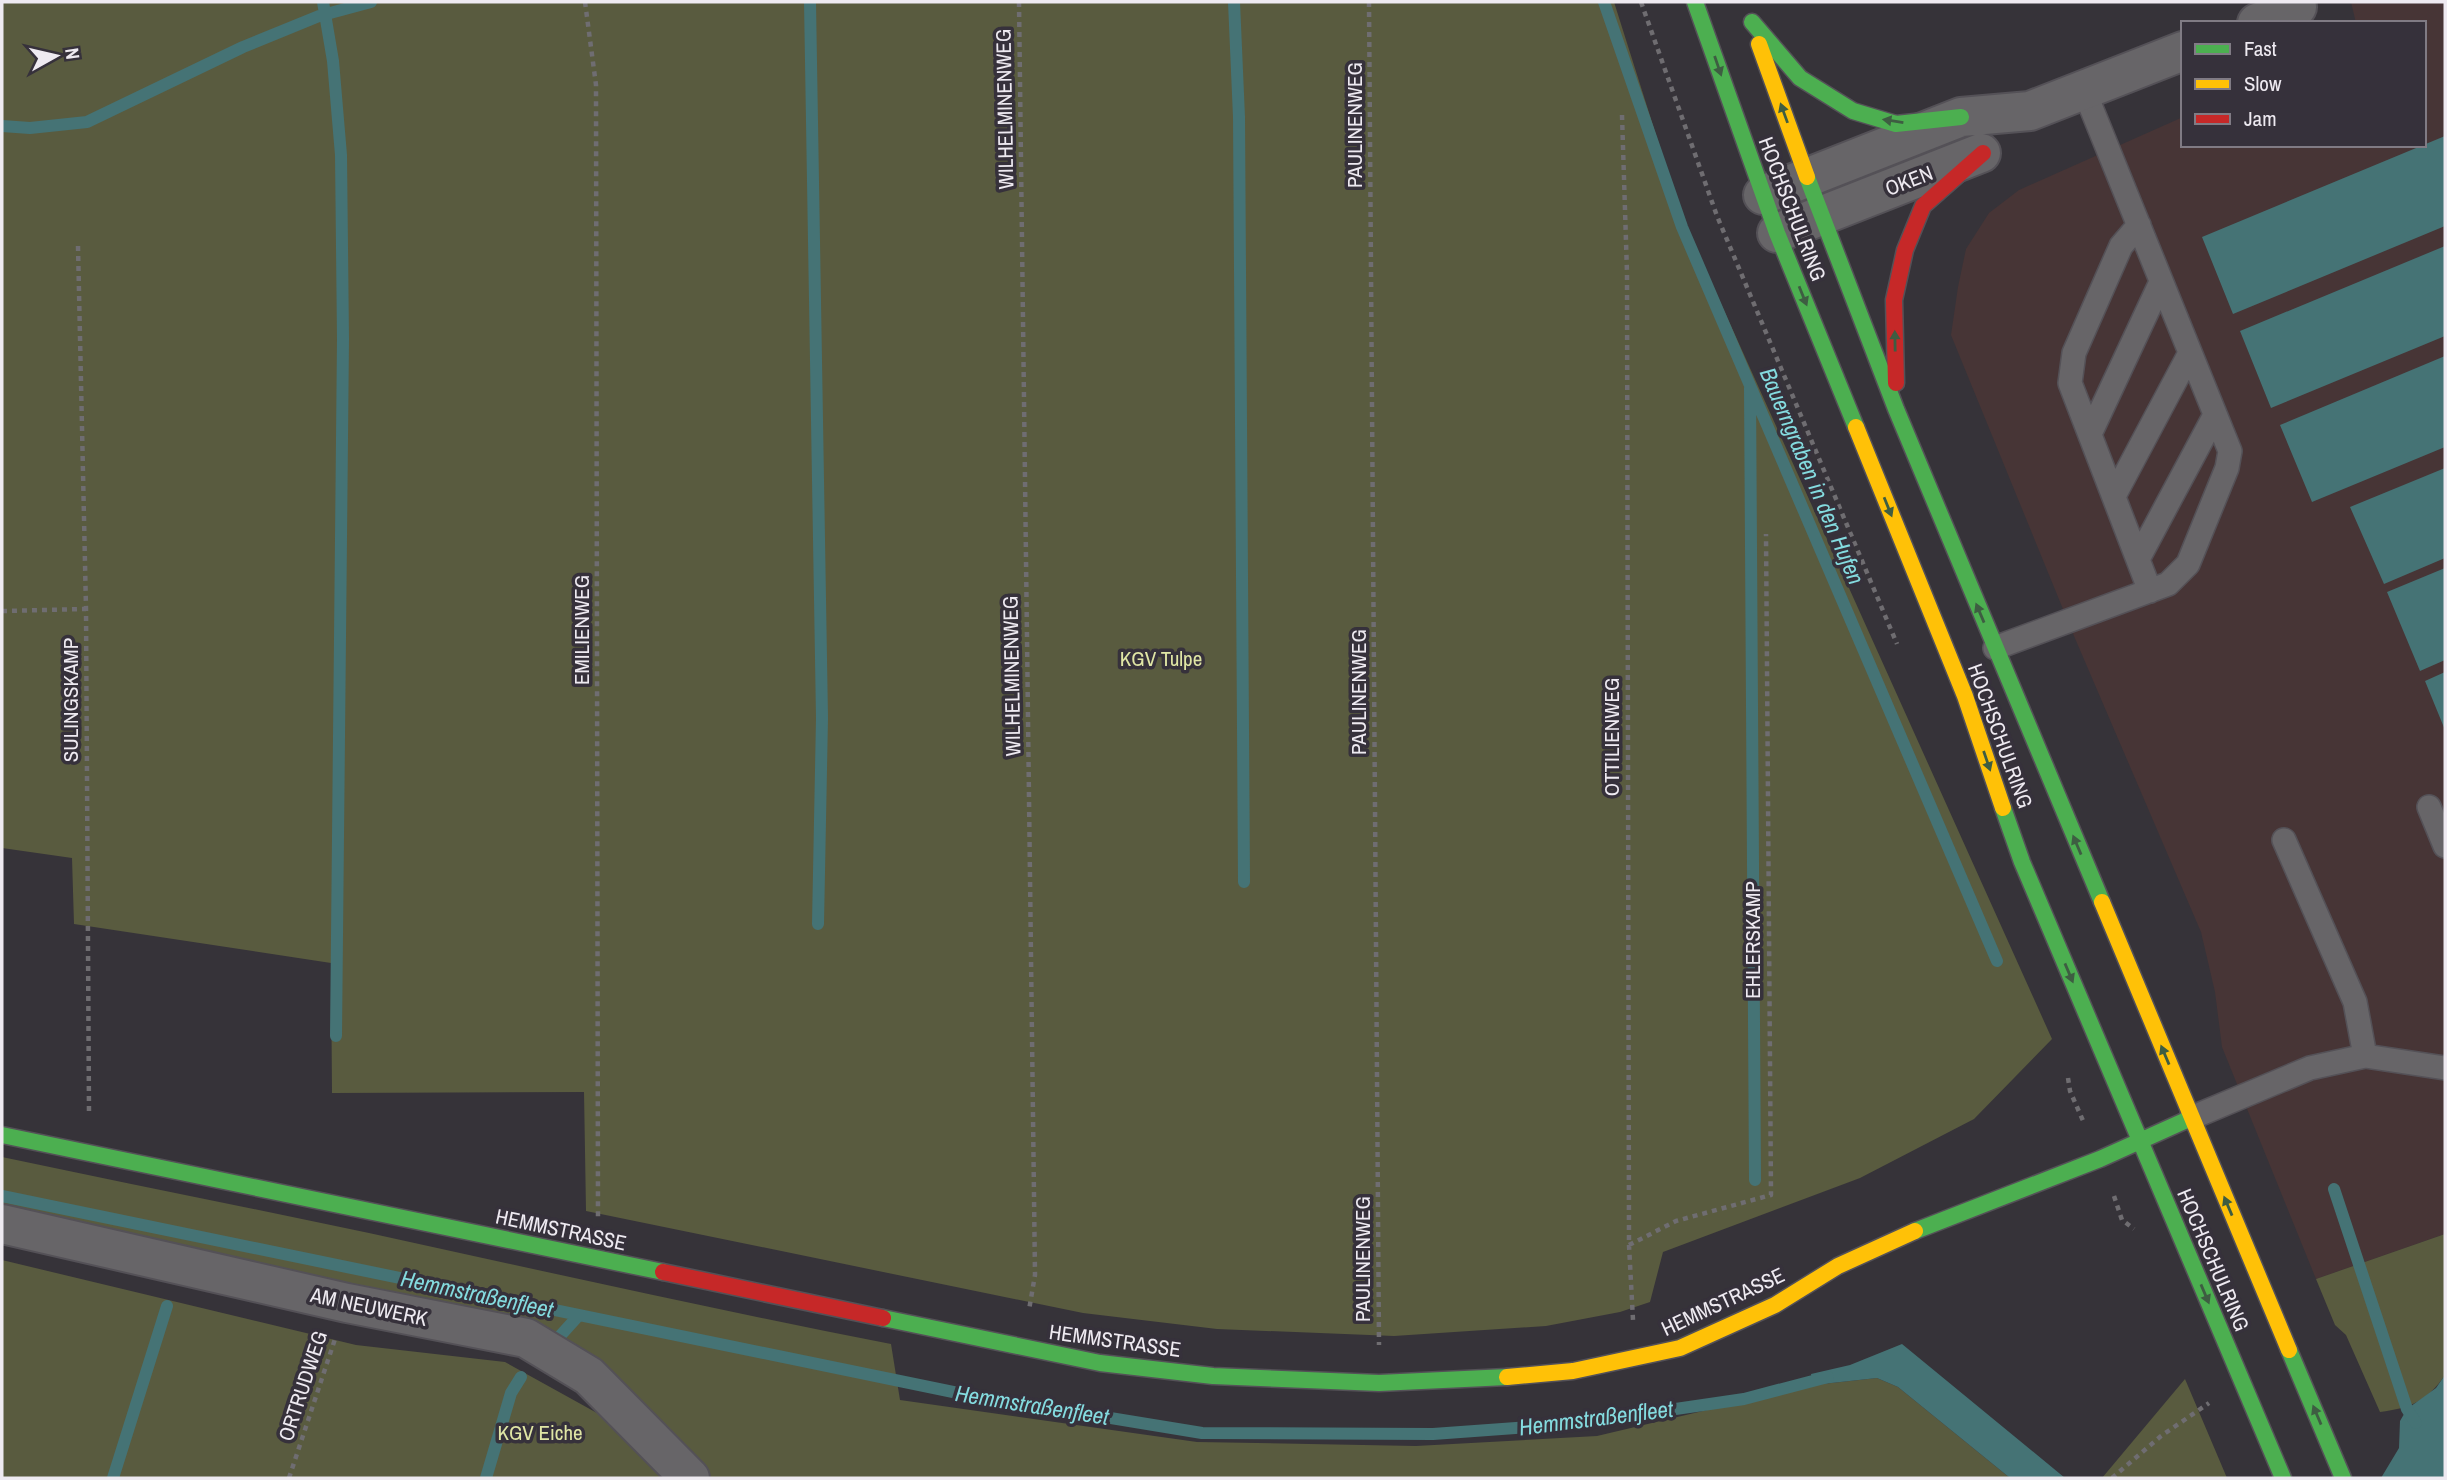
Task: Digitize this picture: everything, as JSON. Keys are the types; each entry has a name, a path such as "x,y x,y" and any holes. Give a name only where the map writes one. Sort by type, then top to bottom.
{"main road":[{"name":"HOCHSCHULRING","path":"1695,2 1777,233 1965,696 2022,862 2283,1478"},
{"name":"HOCHSCHULRING","path":"1746,2 1821,216 1896,409 2343,1478"},
{"path":"1752,22 1800,78 1853,111 1896,124 1961,117"},
{"path":"1896,409 1894,300 1905,250 1923,206 1983,153"},
{"name":"HEMMSTRASSE","path":"2,1135 1100,1363 1213,1376 1379,1383 1573,1371 1680,1348 1775,1305 1838,1266 1937,1222 2100,1158 2192,1118"}],"street":[{"path":"2262,21 2303,3"},
{"name":"OKEN","path":"1763,195 1961,117 2030,111 2181,52"},
{"name":"OKEN","path":"1777,233 1983,153 2030,111"},
{"name":"AM NEUWERK","path":"2,1224 346,1303 526,1338 589,1376 690,1478"}],"lane":[{"path":"1995,648 2168,584 2188,564 2227,468 2230,451 2084,90"},
{"path":"2138,225 2121,246 2074,353 2070,383 2150,590"},
{"path":"2090,434 2161,282"},
{"path":"2114,496 2190,354"},
{"path":"2138,559 2215,415"},
{"path":"2429,807 2445,846"},
{"path":"2284,840 2355,1003 2365,1056"},
{"path":"2192,1118 2309,1068 2365,1056 2445,1068"}],"path":[{"name":"EMILIENWEG","path":"585,2 596,99 598,1259"},
{"name":"WILHELMINENWEG","path":"1019,2 1035,1275 1023,1349"},
{"name":"PAULINENWEG","path":"1369,2 1379,1383"},
{"path":"1641,2 1717,216 1902,654"},
{"name":"OTTILIENWEG","path":"1622,115 1627,273 1629,1245 1636,1359"},
{"name":"SULINGSKAMP","path":"78,246 86,609 89,1153"},
{"name":"EHLERSKAMP","path":"1629,1245 1676,1220 1771,1195 1766,534"},
{"path":"2,611 86,609"},
{"path":"2066,1065 2070,1091 2100,1158"},
{"name":"ORTRUDWEG","path":"289,1478 346,1303"},
{"path":"2112,1478 2161,1436 2243,1384"}],"shaded area":[{"path":"2351,2 2445,2 2445,1234 2316,1279 2222,1047 2215,992 2201,932 2074,636 1951,335 1966,249 1989,213 2019,190 2181,118 2181,147 2426,147 2426,21 2356,21"}],"green space":[{"name":"KGV Tulpe","path":"2,2 1614,2 1682,217 2052,1039 1974,1119 1860,1178 1663,1252 1650,1302 1620,1312 1546,1326 1394,1336 1217,1329 1083,1313 586,1211 584,1092 332,1093 331,963 74,924 72,858 2,848"},
{"path":"2,1157 891,1344 900,1400 1197,1442 1416,1446 1597,1436 1813,1385 1877,1378 1898,1387 2010,1478 708,1478 567,1343 2,1211"},
{"path":"2445,1234 2445,1375 2432,1391 2417,1402 2380,1412 2346,1335 2335,1325 2316,1279"},
{"name":"KGV Eiche","path":"2,1260 356,1345 505,1362 597,1413 662,1478 2,1478"},
{"path":"2185,1379 2227,1478 2102,1478"}],"water":[{"path":"2445,136 2445,226 2233,314 2202,237 2419,147 2426,147 2426,144"},
{"path":"2445,246 2445,336 2271,408 2240,331"},
{"path":"2445,356 2445,447 2312,502 2280,425"},
{"path":"2445,468 2445,558 2384,584 2350,507"},
{"path":"2445,568 2445,660 2420,671 2387,592"},
{"path":"2445,672 2445,730 2425,681"},
{"path":"1902,1344 2065,1478 2010,1478 1898,1387 1877,1378 1813,1385 1811,1374 1850,1365"},
{"path":"2445,1375 2445,1478 2381,1478 2399,1448 2400,1421 2407,1409 2436,1388"}],"waterway":[{"path":"323,2 333,61 341,155 343,339 336,1036"},
{"name":"Bauerngraben in den Hufen","path":"2,126 30,128 87,122 243,47 319,16 371,2"},
{"path":"810,2 822,718 818,924"},
{"path":"1234,2 1239,117 1244,882"},
{"name":"Bauerngraben in den Hufen","path":"1604,2 1682,227 1997,961"},
{"path":"1750,388 1755,1180"},
{"name":"Bauerngraben in den Hufen","path":"2334,1189 2407,1409 2416,1423"},
{"name":"Hemmstraßenfleet","path":"2,1196 958,1393 1202,1433 1433,1434 1573,1424 1744,1399 1828,1377"},
{"path":"113,1478 167,1306"},
{"path":"560,1336 579,1315"},
{"path":"486,1478 511,1393 521,1377"}],"traffic: fast":[{"path":"1695,2 1777,233 1856,427"},
{"path":"1752,22 1800,78 1853,111 1896,124 1961,117"},
{"path":"1807,177 1896,409 2102,902"},
{"path":"2003,808 2022,862 2283,1478"},
{"path":"1915,1231 2100,1159 2191,1118"},
{"path":"2,1135 663,1272"},
{"path":"883,1318 1100,1363 1213,1376 1379,1383 1507,1377"},
{"path":"2289,1350 2343,1478"}],"traffic: slow":[{"path":"1759,44 1807,177"},
{"path":"1856,427 1965,696 2003,808"},
{"path":"2102,902 2289,1350"},
{"path":"1507,1377 1573,1371 1680,1348 1775,1305 1838,1266 1915,1231"}],"traffic: jam":[{"path":"1896,383 1894,300 1905,250 1923,206 1983,153"},
{"path":"663,1272 883,1318"}]}
